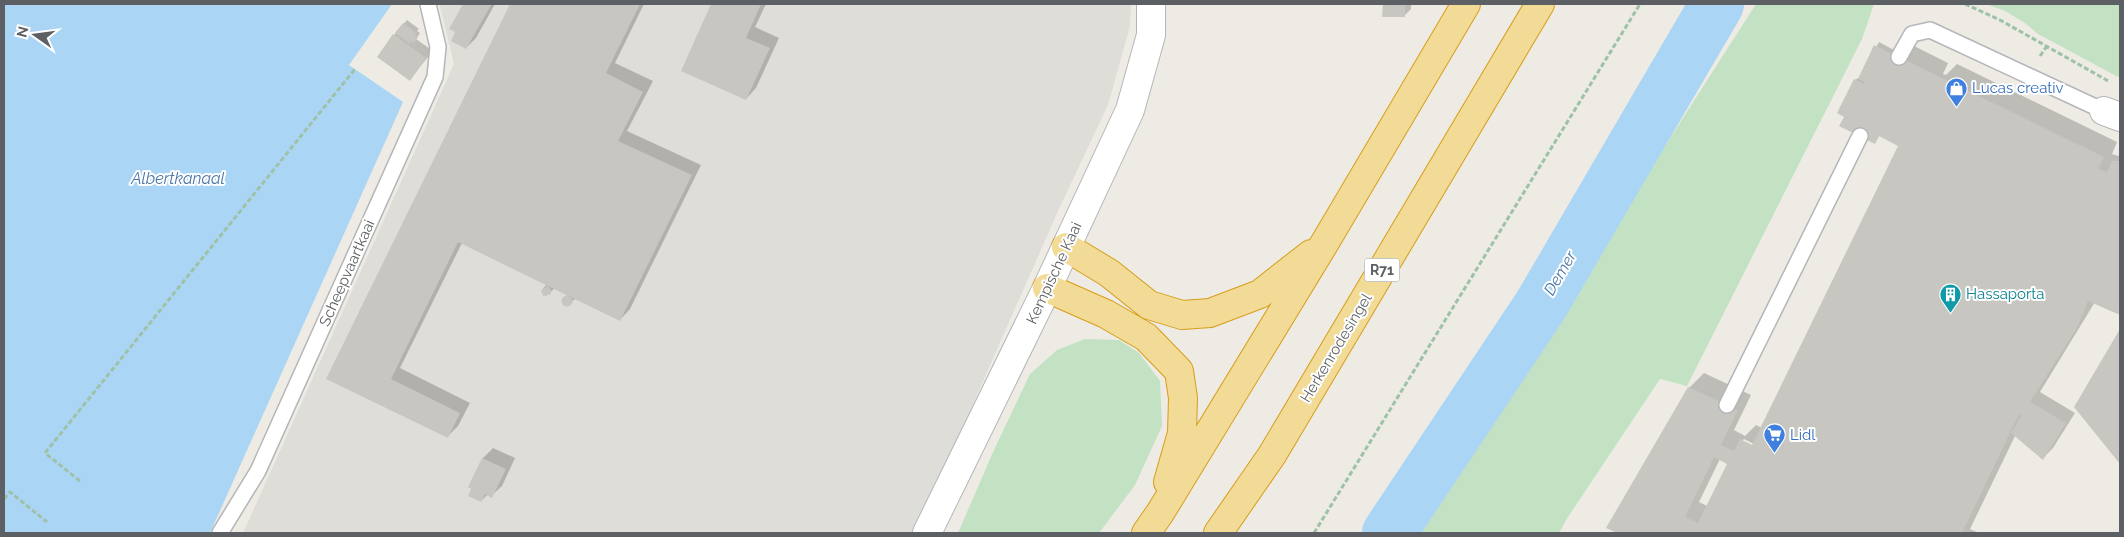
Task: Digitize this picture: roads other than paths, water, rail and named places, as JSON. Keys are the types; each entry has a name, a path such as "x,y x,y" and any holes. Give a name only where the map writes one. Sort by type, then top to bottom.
{"highway":[{"path":"1153,523 1324,244 1466,4"},
{"name":"Herkenrodesingel","path":"1218,533 1272,455 1540,4"},
{"path":"1066,247 1110,273 1149,305 1182,315 1210,313 1260,294 1324,244"},
{"path":"1047,288 1106,314 1146,337 1179,372 1183,398 1182,433 1153,523"}],"street":[{"name":"Kempische Kaai","path":"926,533 1047,288 1130,110 1150,35 1152,4"}],"lane":[{"name":"Scheepvaartkaai","path":"220,533 258,471 435,77 438,47 428,4"},
{"path":"1899,57 1912,34 1930,30 2112,114"},
{"path":"1727,405 1860,136"}],"water":[{"name":"Albertkanaal","path":"4,4 392,4 349,65 403,102 210,533 4,533"}],"waterway":[{"name":"Demer","path":"1389,533 1541,305 1717,4"}],"place":[{"name":"Lucas creativ","path":"1956,107"},
{"name":"Hassaporta","path":"1950,313"},
{"name":"Lidl","path":"1774,454"}]}
